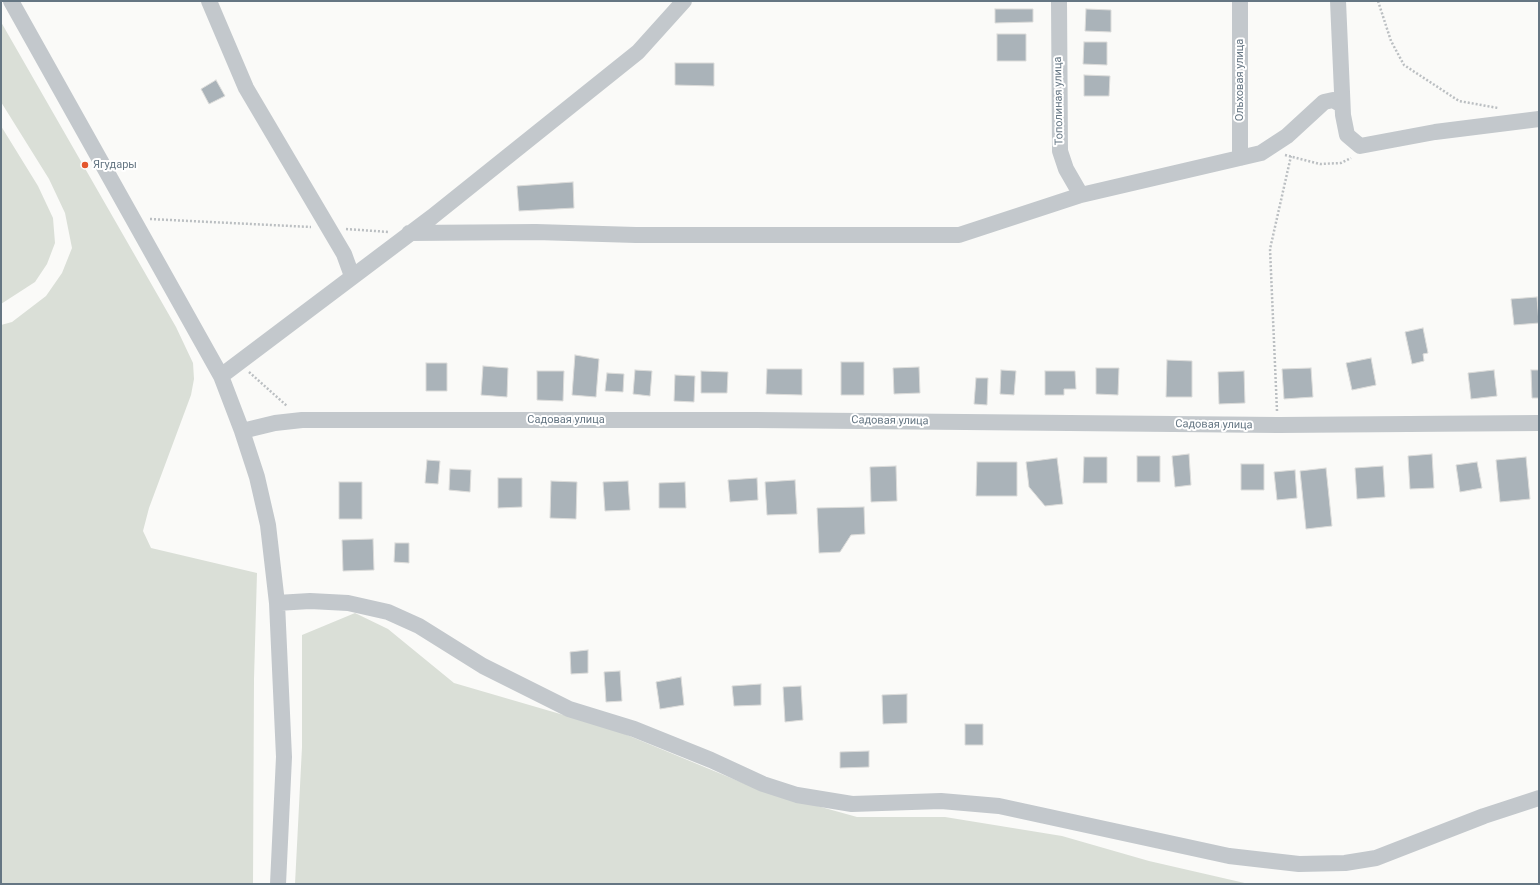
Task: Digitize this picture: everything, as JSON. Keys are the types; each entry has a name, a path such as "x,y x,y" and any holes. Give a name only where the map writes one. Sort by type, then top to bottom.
{"street":[{"path":"11,1 220,376 242,431 257,477 268,525 276,603 284,757 278,884"},
{"path":"208,1 246,88 344,254 352,276"},
{"path":"220,376 432,217 638,52 684,1"},
{"name":"Тополиная улица","path":"1059,1 1060,151 1066,169 1081,195"},
{"name":"Ольховая улица","path":"1240,1 1240,158"},
{"path":"1338,1 1342,105 1347,135 1360,146 1435,132 1539,119"},
{"path":"409,233 536,232 636,235 960,235 1081,195 1261,153 1287,136 1324,102 1333,100 1342,105"},
{"name":"Садовая улица","path":"242,431 275,423 302,420 764,420 1278,425 1539,423"},
{"path":"276,603 348,603 388,612 419,626 483,666 569,709 634,729 711,760 763,784 797,795 852,804 941,801 998,806 1229,856 1299,864 1345,863 1376,858 1484,816 1539,798"}],"path":[{"path":"1378,1 1391,42 1404,65 1459,101 1505,110"},
{"path":"1284,155 1320,164 1341,163 1352,158 1360,146"},
{"path":"1278,425 1270,249 1291,156"},
{"path":"132,218 409,233"},
{"path":"239,362 302,420"}],"shaded area":[{"path":"1,22 176,327 193,363 194,379 191,395 149,508 143,531 151,548 257,573 254,679 253,884 1,884 1,325 12,322 46,296 62,273 72,248 65,213 49,179 1,102"},
{"path":"1,126 38,186 53,218 55,243 47,264 35,282 1,304"},
{"path":"355,613 388,629 454,683 615,730 760,790 857,817 945,817 1062,836 1149,861 1249,884 295,884 302,747 302,635"}],"building":[{"path":"995,9 1033,9 1033,22 995,23"},
{"path":"1086,9 1111,10 1111,32 1085,31"},
{"path":"997,34 1026,34 1026,61 997,61"},
{"path":"1084,42 1107,42 1107,65 1083,64"},
{"path":"675,63 714,63 714,86 675,85"},
{"path":"1084,75 1110,76 1109,96 1084,96"},
{"path":"216,80 225,96 209,104 201,89"},
{"path":"573,182 574,208 519,211 517,186"},
{"path":"1537,297 1539,323 1514,325 1511,299"},
{"path":"1423,328 1428,353 1423,354 1424,361 1412,364 1405,332"},
{"path":"575,355 599,359 596,397 572,395"},
{"path":"1371,358 1376,385 1352,390 1346,363"},
{"path":"1167,360 1192,361 1192,397 1166,397"},
{"path":"841,362 864,362 864,395 841,395"},
{"path":"426,363 447,363 447,391 426,391"},
{"path":"483,366 508,368 507,397 481,395"},
{"path":"919,367 920,393 894,394 893,368"},
{"path":"1096,368 1119,368 1118,395 1096,394"},
{"path":"1311,368 1313,397 1284,399 1282,369"},
{"path":"767,369 802,369 802,395 766,394"},
{"path":"635,370 652,371 650,396 633,394"},
{"path":"1001,370 1016,371 1014,395 1000,394"},
{"path":"1494,370 1497,396 1471,399 1468,373"},
{"path":"1531,370 1539,370 1539,398 1532,398"},
{"path":"537,371 564,371 563,401 537,400"},
{"path":"701,371 728,372 727,393 701,393"},
{"path":"1045,371 1075,371 1076,389 1064,389 1064,395 1045,395"},
{"path":"1244,371 1245,403 1219,404 1218,372"},
{"path":"607,373 624,374 623,392 605,391"},
{"path":"675,375 695,376 694,402 674,401"},
{"path":"976,378 988,378 987,405 974,404"},
{"path":"1189,454 1191,485 1175,487 1172,456"},
{"path":"1432,454 1434,488 1410,489 1408,456"},
{"path":"1137,456 1160,456 1160,482 1137,482"},
{"path":"1084,457 1107,457 1107,483 1083,483"},
{"path":"1526,457 1530,499 1500,502 1496,460"},
{"path":"1057,458 1063,504 1045,506 1029,487 1026,462"},
{"path":"427,460 440,461 438,484 425,483"},
{"path":"977,462 1017,462 1017,496 976,496"},
{"path":"1477,462 1482,488 1460,492 1456,465"},
{"path":"1241,464 1264,464 1264,490 1241,490"},
{"path":"896,466 897,501 871,502 870,467"},
{"path":"1383,466 1385,497 1357,499 1355,468"},
{"path":"1326,468 1332,526 1306,529 1300,471"},
{"path":"450,469 471,470 470,492 449,490"},
{"path":"1295,470 1297,498 1277,500 1274,472"},
{"path":"498,478 522,478 522,507 498,508"},
{"path":"757,478 758,500 730,502 728,480"},
{"path":"795,480 797,514 767,515 765,482"},
{"path":"551,481 577,482 576,519 550,518"},
{"path":"628,481 630,510 605,511 603,482"},
{"path":"339,482 362,482 362,519 339,519"},
{"path":"685,482 686,508 659,508 659,483"},
{"path":"864,507 865,534 851,535 840,552 819,553 817,508"},
{"path":"373,539 374,570 343,571 342,540"},
{"path":"395,543 409,543 409,563 394,562"},
{"path":"588,650 588,673 571,674 570,652"},
{"path":"620,671 622,701 606,702 604,672"},
{"path":"681,677 684,705 660,709 656,682"},
{"path":"761,684 761,705 734,706 732,686"},
{"path":"801,686 803,720 785,722 783,687"},
{"path":"907,694 907,723 883,724 882,695"},
{"path":"965,724 983,724 983,745 965,745"},
{"path":"869,751 869,767 840,768 840,752"}],"place":[{"name":"Ягудары","path":"85,165"}]}
